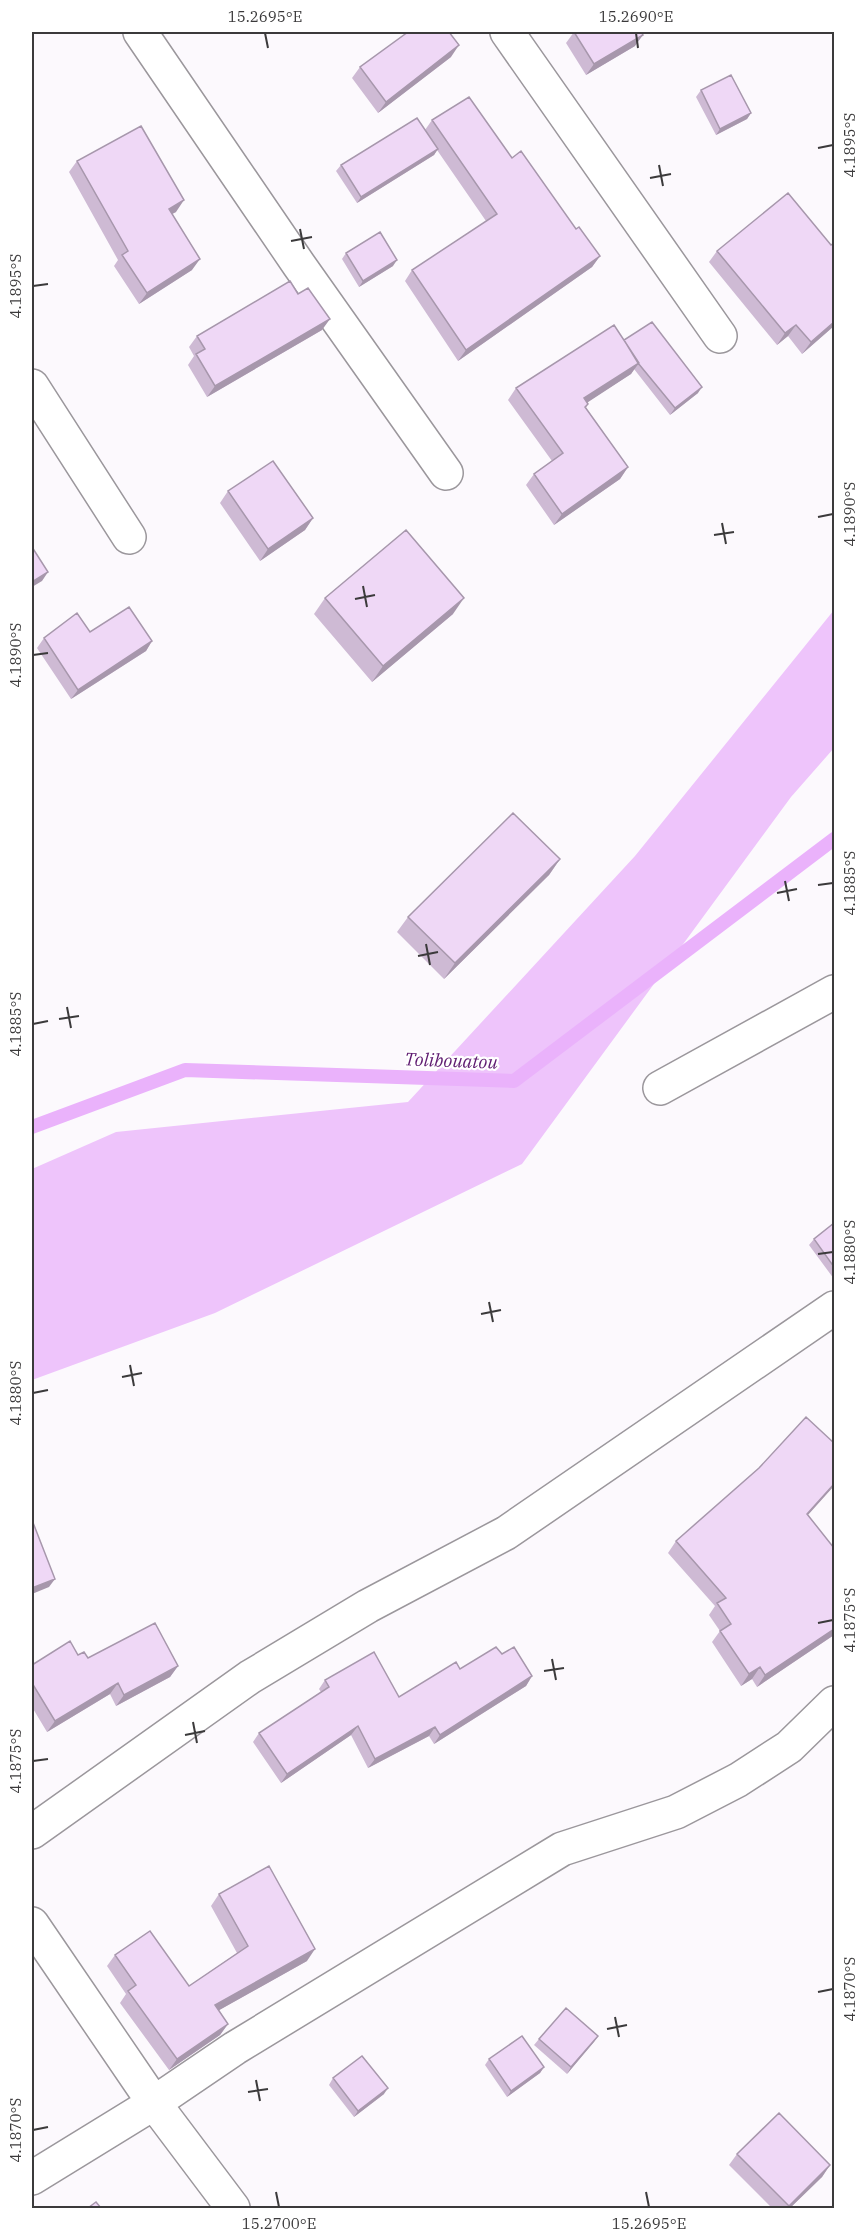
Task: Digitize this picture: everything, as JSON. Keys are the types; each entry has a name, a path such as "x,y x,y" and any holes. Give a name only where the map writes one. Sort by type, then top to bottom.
{"street":[{"path":"140,32 299,265 446,473"},
{"path":"507,32 720,336"},
{"path":"32,386 129,537"},
{"path":"660,1088 834,992"},
{"path":"32,1832 250,1677 368,1606 506,1533 834,1308"},
{"path":"32,2178 154,2103 235,2048 562,1850 676,1812 738,1780 789,1748 834,1703"},
{"path":"32,1924 154,2103 233,2208"}],"shaded area":[{"path":"834,610 834,748 791,797 522,1164 215,1313 32,1380 32,1169 116,1132 408,1102 635,856"}],"building":[{"path":"408,32 449,32 459,45 386,102 360,67"},
{"path":"574,32 641,32 643,35 594,64"},
{"path":"731,75 751,113 720,129 701,90"},
{"path":"469,97 512,158 521,151 576,229 579,227 600,256 466,350 412,270 497,214 432,120"},
{"path":"417,118 438,149 361,197 341,165"},
{"path":"141,126 184,200 169,209 200,259 147,293 122,255 128,251 77,161"},
{"path":"788,193 831,245 834,243 834,322 811,342 796,325 785,333 717,251"},
{"path":"380,232 397,260 363,281 346,253"},
{"path":"290,281 298,294 308,288 330,319 215,386 196,354 205,349 197,336"},
{"path":"652,322 702,387 675,408 638,363 624,340"},
{"path":"614,325 639,363 584,398 588,404 585,407 628,467 562,514 534,474 563,453 516,388"},
{"path":"273,461 313,518 268,549 228,491"},
{"path":"406,530 464,598 383,666 325,598"},
{"path":"32,547 48,572 32,582"},
{"path":"129,607 152,641 78,690 44,638 77,613 90,632"},
{"path":"513,813 560,859 455,963 408,917"},
{"path":"834,1223 834,1267 814,1239"},
{"path":"806,1417 834,1443 834,1484 807,1514 834,1548 834,1629 765,1675 760,1667 749,1674 720,1631 731,1624 717,1603 726,1598 676,1541 759,1468"},
{"path":"32,1520 55,1579 32,1588"},
{"path":"155,1623 178,1666 124,1695 118,1683 55,1721 32,1683 32,1665 70,1641 78,1655 84,1652 88,1658"},
{"path":"496,1647 502,1654 514,1647 532,1676 440,1735 435,1727 375,1759 358,1726 287,1774 259,1733 329,1687 325,1680 374,1652 399,1697 456,1662 460,1669"},
{"path":"269,1866 315,1949 215,2005 228,2024 177,2059 128,1991 136,1985 115,1955 150,1931 189,1986 248,1946 219,1894"},
{"path":"566,2008 598,2036 571,2067 539,2039"},
{"path":"522,2036 544,2067 511,2091 489,2059"},
{"path":"362,2056 388,2088 358,2111 333,2078"},
{"path":"779,2113 830,2165 789,2206 737,2154"},
{"path":"96,2202 101,2208 88,2208"}],"waterway":[{"name":"Tolibouatou","path":"32,1127 185,1070 514,1081 834,839"}]}
